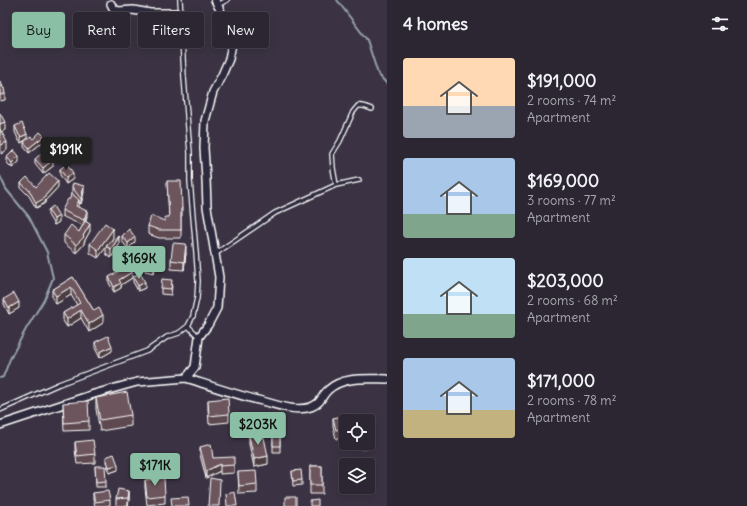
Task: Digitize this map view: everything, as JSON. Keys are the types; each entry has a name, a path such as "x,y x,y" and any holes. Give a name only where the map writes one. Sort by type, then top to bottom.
{"street":[{"path":"186,378 195,367 199,337 208,325 217,308 219,277 206,208 204,148 205,121 213,92 229,58 232,44 227,24 216,3"},
{"path":"111,4 113,8 118,11 133,10 144,12"},
{"path":"0,425 94,394 137,382 186,378 243,396 284,407 301,409 312,406 321,400 327,391 334,385 342,382 387,379"}],"lane":[{"path":"180,0 180,12"},
{"path":"216,3 227,0"},
{"path":"0,410 59,384 147,351 167,338 179,333 188,326 193,316 197,298 198,281 190,181 190,153 182,48"},
{"path":"336,185 332,154 340,142 352,112 358,106 364,106 372,109"},
{"path":"215,254 275,213 336,185 359,180"},
{"path":"188,326 199,337"}],"building":[{"path":"1,81 5,94 0,95 0,82"},
{"path":"0,113 5,122 0,124"},
{"path":"22,123 27,134 21,137 15,126"},
{"path":"0,129 7,142 1,145 0,145"},
{"path":"40,132 44,136 29,148 24,142 31,136 33,139"},
{"path":"14,150 19,156 12,163 7,157"},
{"path":"45,150 53,160 43,168 35,159"},
{"path":"67,164 73,173 66,178 60,169"},
{"path":"49,173 58,181 45,196 45,198 36,203 29,190 21,183 27,177 36,187"},
{"path":"167,181 181,181 181,230 159,230 148,226 151,216 165,221 165,217 169,217"},
{"path":"73,183 84,186 81,199 72,187"},
{"path":"71,193 79,200 76,206 87,211 84,220 62,210 68,199 70,199"},
{"path":"53,206 59,216 54,219 48,210"},
{"path":"85,221 90,224 83,236 84,237 76,245 64,235 71,225 79,232"},
{"path":"105,223 113,229 98,250 90,244"},
{"path":"129,229 135,237 128,243 122,236"},
{"path":"118,236 119,237 111,249 106,246"},
{"path":"173,243 186,244 184,262 171,260"},
{"path":"146,256 156,258 154,267 145,265"},
{"path":"128,266 132,272 119,280 121,283 114,287 109,277"},
{"path":"140,273 145,282 138,286 133,277"},
{"path":"73,277 94,311 99,308 103,315 89,324 81,310 67,319 63,313 80,303 71,287 56,296 52,290"},
{"path":"162,279 172,280 171,289 161,288"},
{"path":"14,293 19,302 9,308 4,299"},
{"path":"108,336 112,346 100,352 95,342"},
{"path":"127,392 131,415 100,420 96,398"},
{"path":"228,398 229,414 209,416 208,400"},
{"path":"88,401 89,421 64,423 63,403"},
{"path":"339,417 339,429 336,430 333,418"},
{"path":"263,433 268,456 254,459 249,436"},
{"path":"273,436 280,437 280,446 273,446"},
{"path":"93,440 95,454 77,456 75,442"},
{"path":"211,444 213,458 234,457 234,465 220,466 220,464 206,471 200,447"},
{"path":"114,454 118,465 109,467 106,457"},
{"path":"95,466 105,466 106,481 96,482"},
{"path":"310,466 322,466 322,485 310,485"},
{"path":"301,470 302,480 293,481 292,471"},
{"path":"256,471 257,484 239,486 238,472"},
{"path":"164,478 165,495 147,497 145,480"},
{"path":"210,478 220,480 219,506 208,506"},
{"path":"118,489 129,491 128,498 116,499"},
{"path":"108,491 110,500 95,502 93,493"},
{"path":"235,492 237,506 227,506 226,494"},
{"path":"188,497 189,506 172,506 171,498"},
{"path":"285,497 296,497 296,506 285,506"},
{"path":"318,500 318,506 310,506 310,501"}],"waterway":[{"path":"337,0 367,40 378,74 387,84"},
{"path":"0,176 6,189 29,217 47,252 53,278 44,300 10,359 3,377 0,378"}]}
